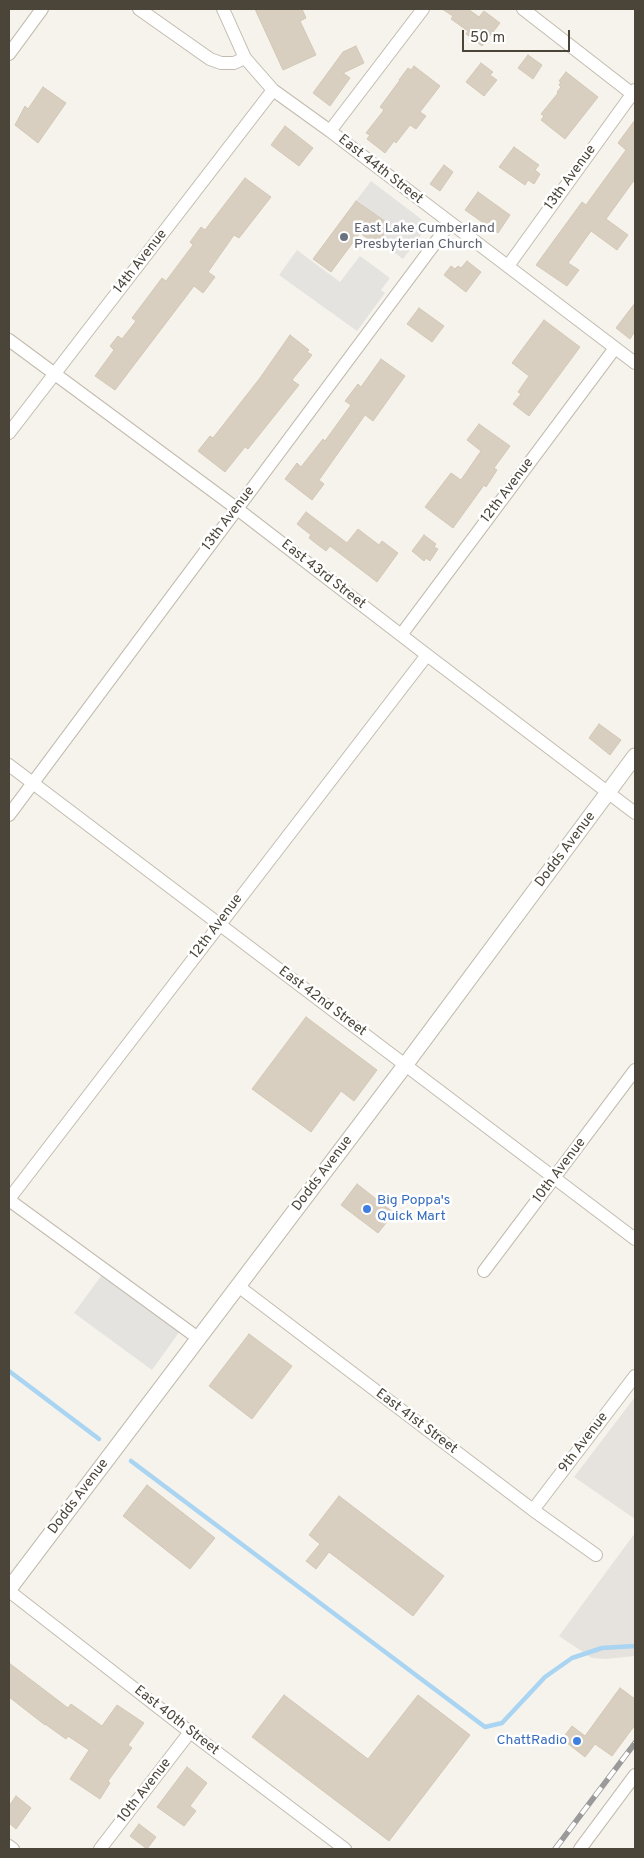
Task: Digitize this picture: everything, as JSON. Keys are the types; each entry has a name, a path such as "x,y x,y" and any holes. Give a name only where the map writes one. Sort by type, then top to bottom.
{"street":[{"path":"9,54 42,9"},
{"path":"139,9 210,59 221,63 234,63 245,58"},
{"name":"East 44th Street","path":"223,9 245,58 273,90 635,362"},
{"path":"330,131 423,9"},
{"path":"523,9 634,93"},
{"name":"14th Avenue","path":"9,433 273,90"},
{"name":"13th Avenue","path":"508,266 634,93"},
{"name":"13th Avenue","path":"9,815 450,223"},
{"name":"East 43rd Street","path":"9,340 236,508 635,813"},
{"name":"12th Avenue","path":"402,635 615,348"},
{"name":"12th Avenue","path":"9,1200 218,924 426,655"},
{"name":"Dodds Avenue","path":"9,1590 406,1064 635,756"},
{"name":"East 42nd Street","path":"9,765 635,1239"},
{"name":"10th Avenue","path":"484,1271 635,1070"},
{"path":"9,1200 198,1338"},
{"name":"East 41st Street","path":"238,1286 596,1556"},
{"name":"9th Avenue","path":"533,1510 635,1376"},
{"name":"East 40th Street","path":"9,1590 190,1732 345,1849"},
{"name":"10th Avenue","path":"100,1849 190,1732"},
{"path":"580,1849 635,1775"},
{"path":"9,1846 13,1849"}],"shaded area":[{"path":"371,181 429,225 403,259 379,241 388,229 389,224 356,201"},
{"path":"297,250 340,282 360,256 390,278 381,290 385,293 357,331 279,275"},
{"path":"101,1276 180,1331 152,1370 74,1313"},
{"path":"635,1397 635,1519 574,1477"},
{"path":"635,1533 635,1656 606,1659 592,1658 559,1636"}],"building":[{"path":"255,9 302,9 306,18 300,21 316,55 283,70"},
{"path":"442,9 468,9 479,17 484,11 500,23 482,46 466,34 468,31 451,19 453,16"},
{"path":"356,46 364,63 343,73 350,78 330,106 313,93 343,52"},
{"path":"528,55 542,65 533,79 518,68"},
{"path":"481,63 493,72 490,75 497,80 484,96 466,82"},
{"path":"414,66 440,86 420,112 426,116 416,129 410,125 396,143 394,141 385,153 367,139 370,135 366,133 384,110 380,107 399,80 408,68 411,70"},
{"path":"566,72 598,97 565,139 541,120 544,116 541,114 558,93 561,87 559,85 561,82 559,81"},
{"path":"43,87 66,103 38,143 15,125 25,106 28,109"},
{"path":"635,120 635,179 606,219 628,235 617,250 591,231 568,263 579,270 567,286 536,265 582,202 586,205 626,150 618,143"},
{"path":"285,126 313,148 299,166 271,145"},
{"path":"514,147 539,165 535,170 540,174 534,184 528,180 525,185 499,167"},
{"path":"444,165 453,172 440,191 430,184"},
{"path":"245,178 271,197 239,238 234,235 208,272 215,277 203,293 194,286 115,390 95,376 114,350 110,346 118,336 122,339 136,321 132,318 162,278 166,281 193,245 190,242 201,227 205,230"},
{"path":"478,192 510,215 498,233 465,210"},
{"name":"East Lake Cumberland Presbyterian Church","path":"356,201 389,224 388,229 375,244 360,233 331,272 313,259"},
{"path":"467,261 481,272 466,292 444,275 451,266 455,269 458,266 461,268"},
{"path":"635,303 635,331 630,339 616,328"},
{"path":"419,308 444,326 432,342 407,324"},
{"path":"544,320 580,347 529,416 513,404 521,394 518,392 529,376 512,363"},
{"path":"290,335 309,350 307,352 312,355 292,380 299,385 248,449 245,447 225,472 198,451 210,436 213,438 260,378"},
{"path":"381,359 405,376 373,421 365,415 319,480 324,484 312,500 285,479 297,463 301,467 323,439 325,441 351,405 345,401 358,384 361,387"},
{"path":"479,424 510,446 494,468 497,470 486,487 484,485 453,528 425,507 451,473 461,480 481,451 467,440"},
{"path":"306,512 347,543 358,529 379,545 382,541 398,553 377,582 330,546 326,551 309,538 311,535 297,524"},
{"path":"424,535 436,544 434,547 438,549 430,561 426,558 424,561 412,551"},
{"path":"599,724 621,740 610,755 589,738"},
{"path":"306,1017 377,1070 354,1101 341,1091 311,1132 252,1089"},
{"name":"Big Poppa's Quick Mart","path":"357,1184 394,1213 378,1233 341,1205"},
{"path":"249,1334 292,1366 252,1419 209,1386"},
{"path":"147,1485 215,1538 190,1569 123,1516"},
{"path":"339,1496 444,1576 413,1616 329,1552 316,1569 306,1561 320,1544 309,1535"},
{"path":"9,1663 68,1708 71,1704 102,1726 117,1705 144,1723 128,1745 132,1748 108,1781 110,1783 100,1799 70,1779 89,1750 68,1736 66,1739 9,1697"},
{"path":"620,1688 635,1699 635,1725 612,1756 595,1744 585,1757 562,1739 572,1726 585,1736"},
{"path":"284,1695 368,1759 418,1695 470,1735 389,1841 252,1737"},
{"path":"187,1767 207,1783 190,1806 196,1811 184,1826 157,1807"},
{"path":"16,1796 31,1808 16,1829 9,1823 9,1806"},
{"path":"139,1824 156,1837 147,1849 130,1836"}],"waterway":[{"path":"9,1371 99,1439"},
{"path":"131,1461 485,1727 502,1723 545,1677 572,1658 602,1648 635,1646"}],"railway":[{"path":"555,1849 635,1743"}],"place":[{"name":"East Lake Cumberland Presbyterian Church","path":"344,237"},
{"name":"Big Poppa's Quick Mart","path":"367,1209"},
{"name":"ChattRadio","path":"577,1741"}]}
